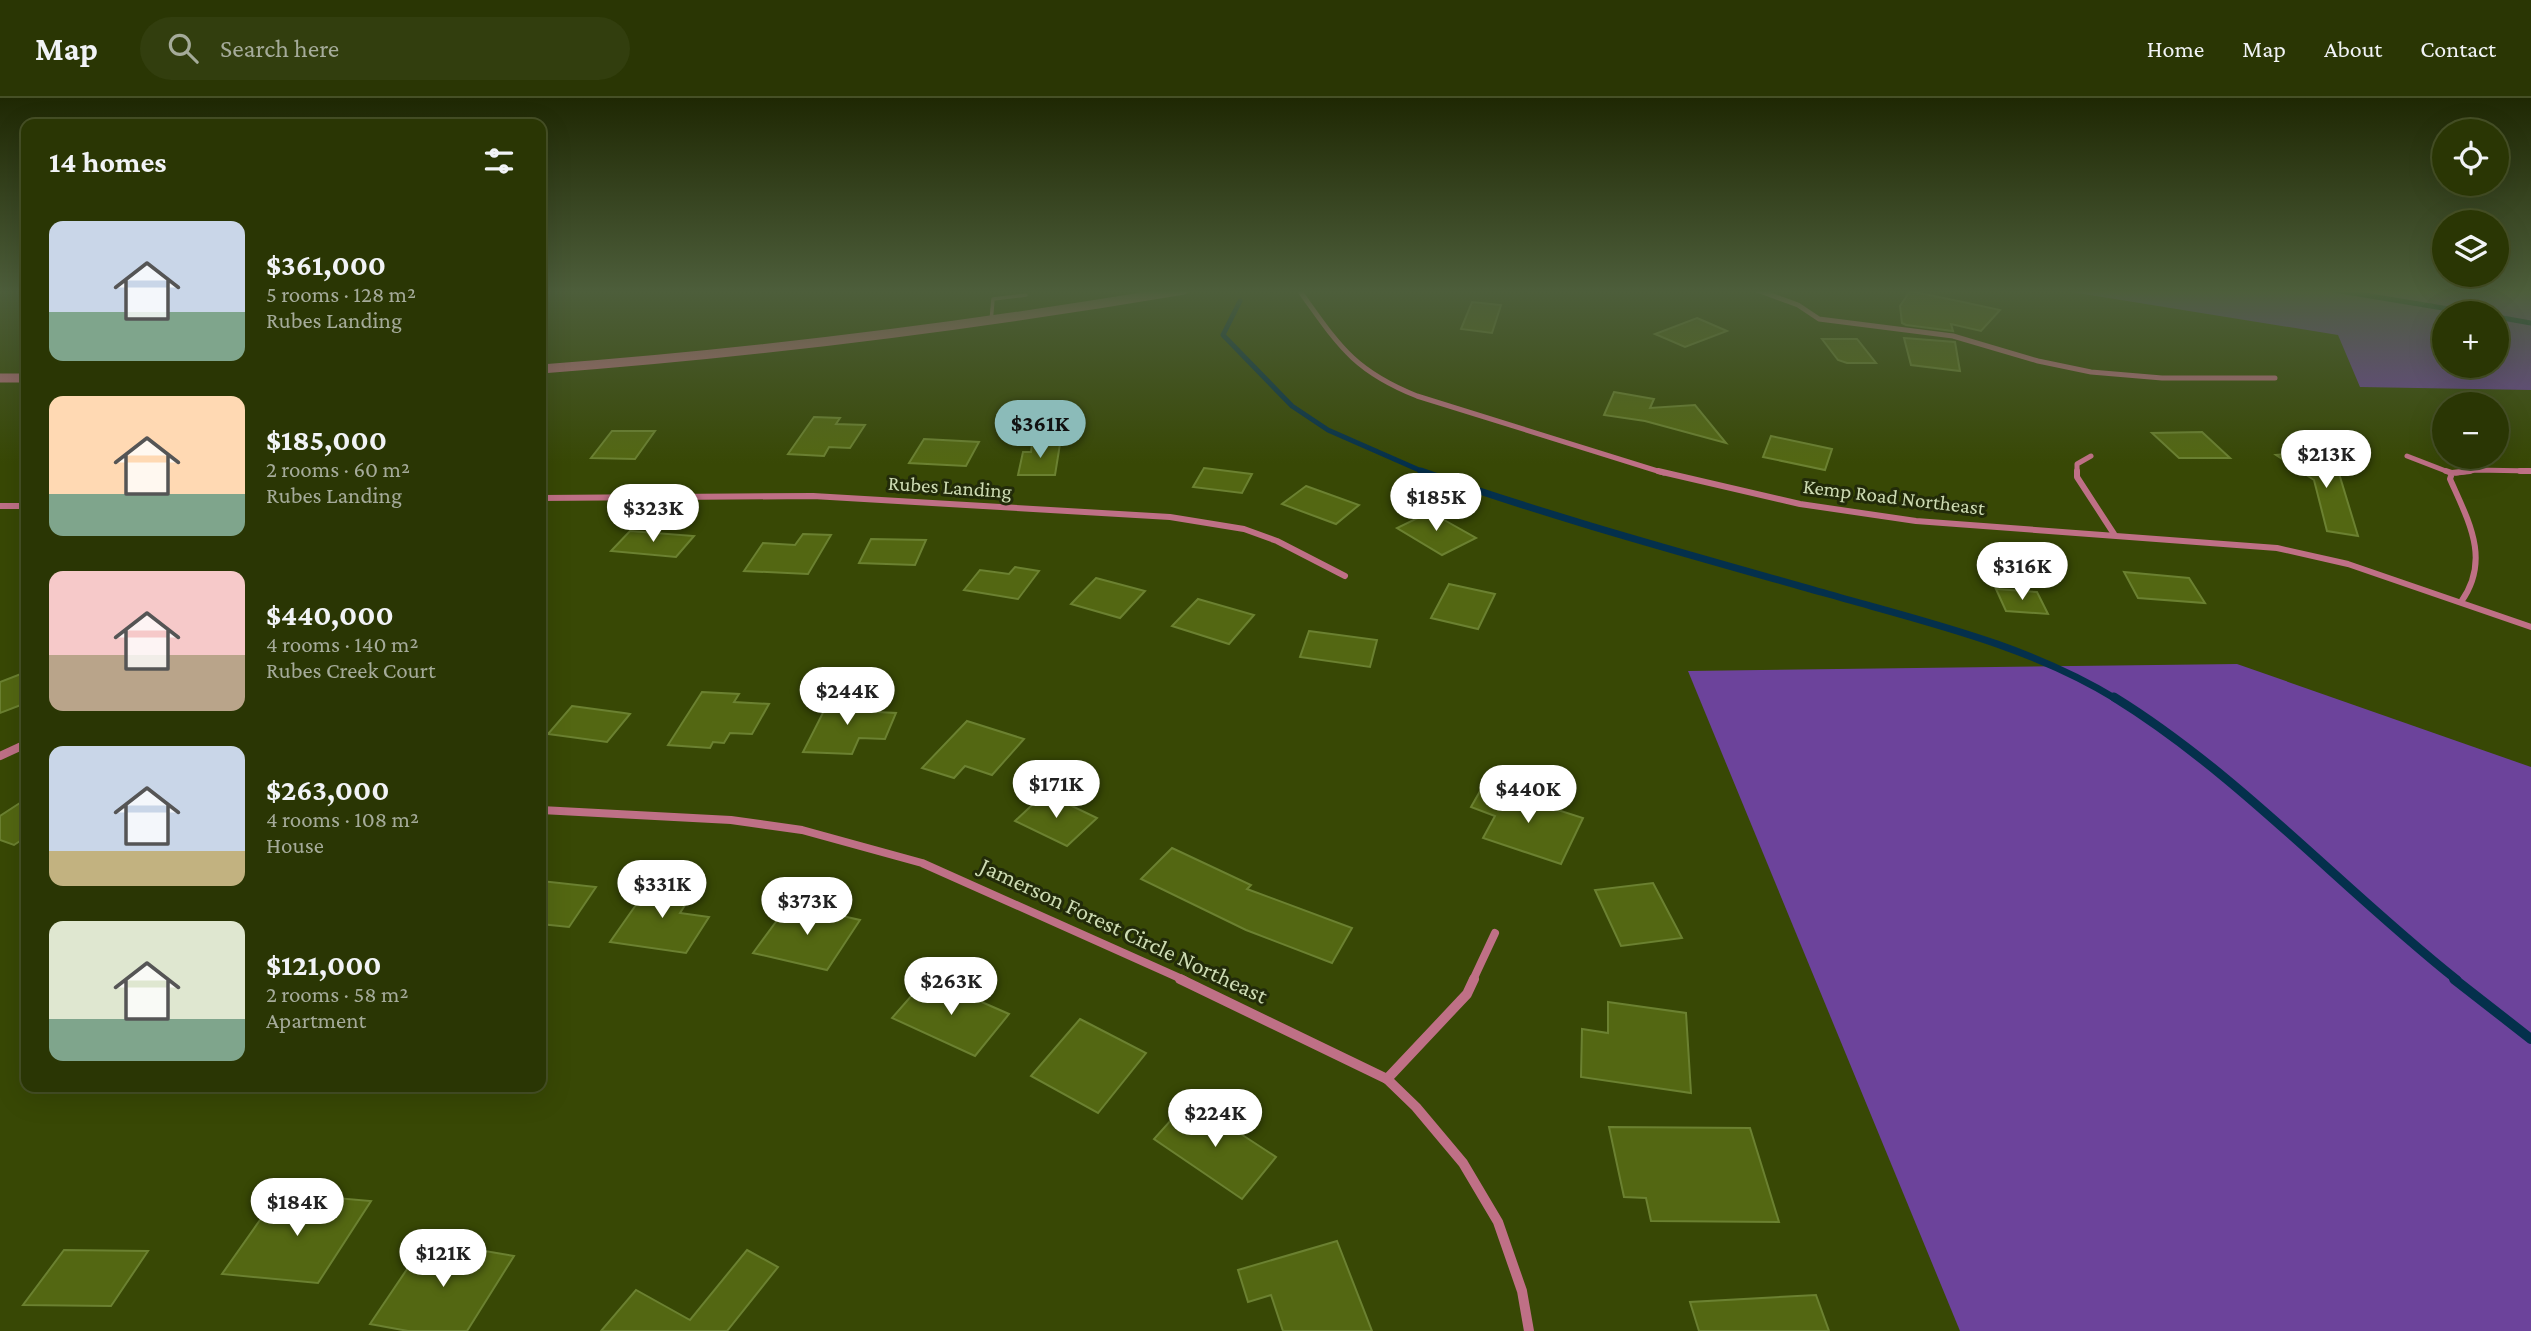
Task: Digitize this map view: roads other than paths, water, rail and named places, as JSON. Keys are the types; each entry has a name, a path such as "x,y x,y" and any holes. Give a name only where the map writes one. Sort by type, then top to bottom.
{"street":[{"path":"546,369 797,348"},
{"name":"Kemp Road Northeast","path":"1342,348 1359,366 1417,396 1624,461 1762,496 1870,516 2277,548 2347,564 2531,626"},
{"path":"1992,348 2091,372 2135,377 2275,378"},
{"path":"0,378 21,378"},
{"path":"2091,456 2077,464 2077,477 2114,534"},
{"path":"2407,456 2452,473 2476,470 2531,471"},
{"path":"2452,473 2450,479 2476,548 2476,578 2462,602"},
{"name":"Rubes Landing","path":"546,498 813,496 1170,517 1244,529 1276,541 1345,576"},
{"path":"0,506 21,506"},
{"path":"0,756 21,746"},
{"name":"Jamerson Forest Circle Northeast","path":"546,810 731,820 802,830 922,863 1127,953 1387,1079 1419,1109 1462,1158 1498,1217 1523,1289 1529,1331"},
{"path":"1387,1079 1467,994 1495,933"}],"waterway":[{"path":"1235,348 1292,406 1328,430 1423,472"},
{"path":"1423,472 1623,536 1976,637 2048,664 2116,699"},
{"path":"2114,697 2204,761 2457,980"},
{"path":"2454,979 2531,1039"}]}
